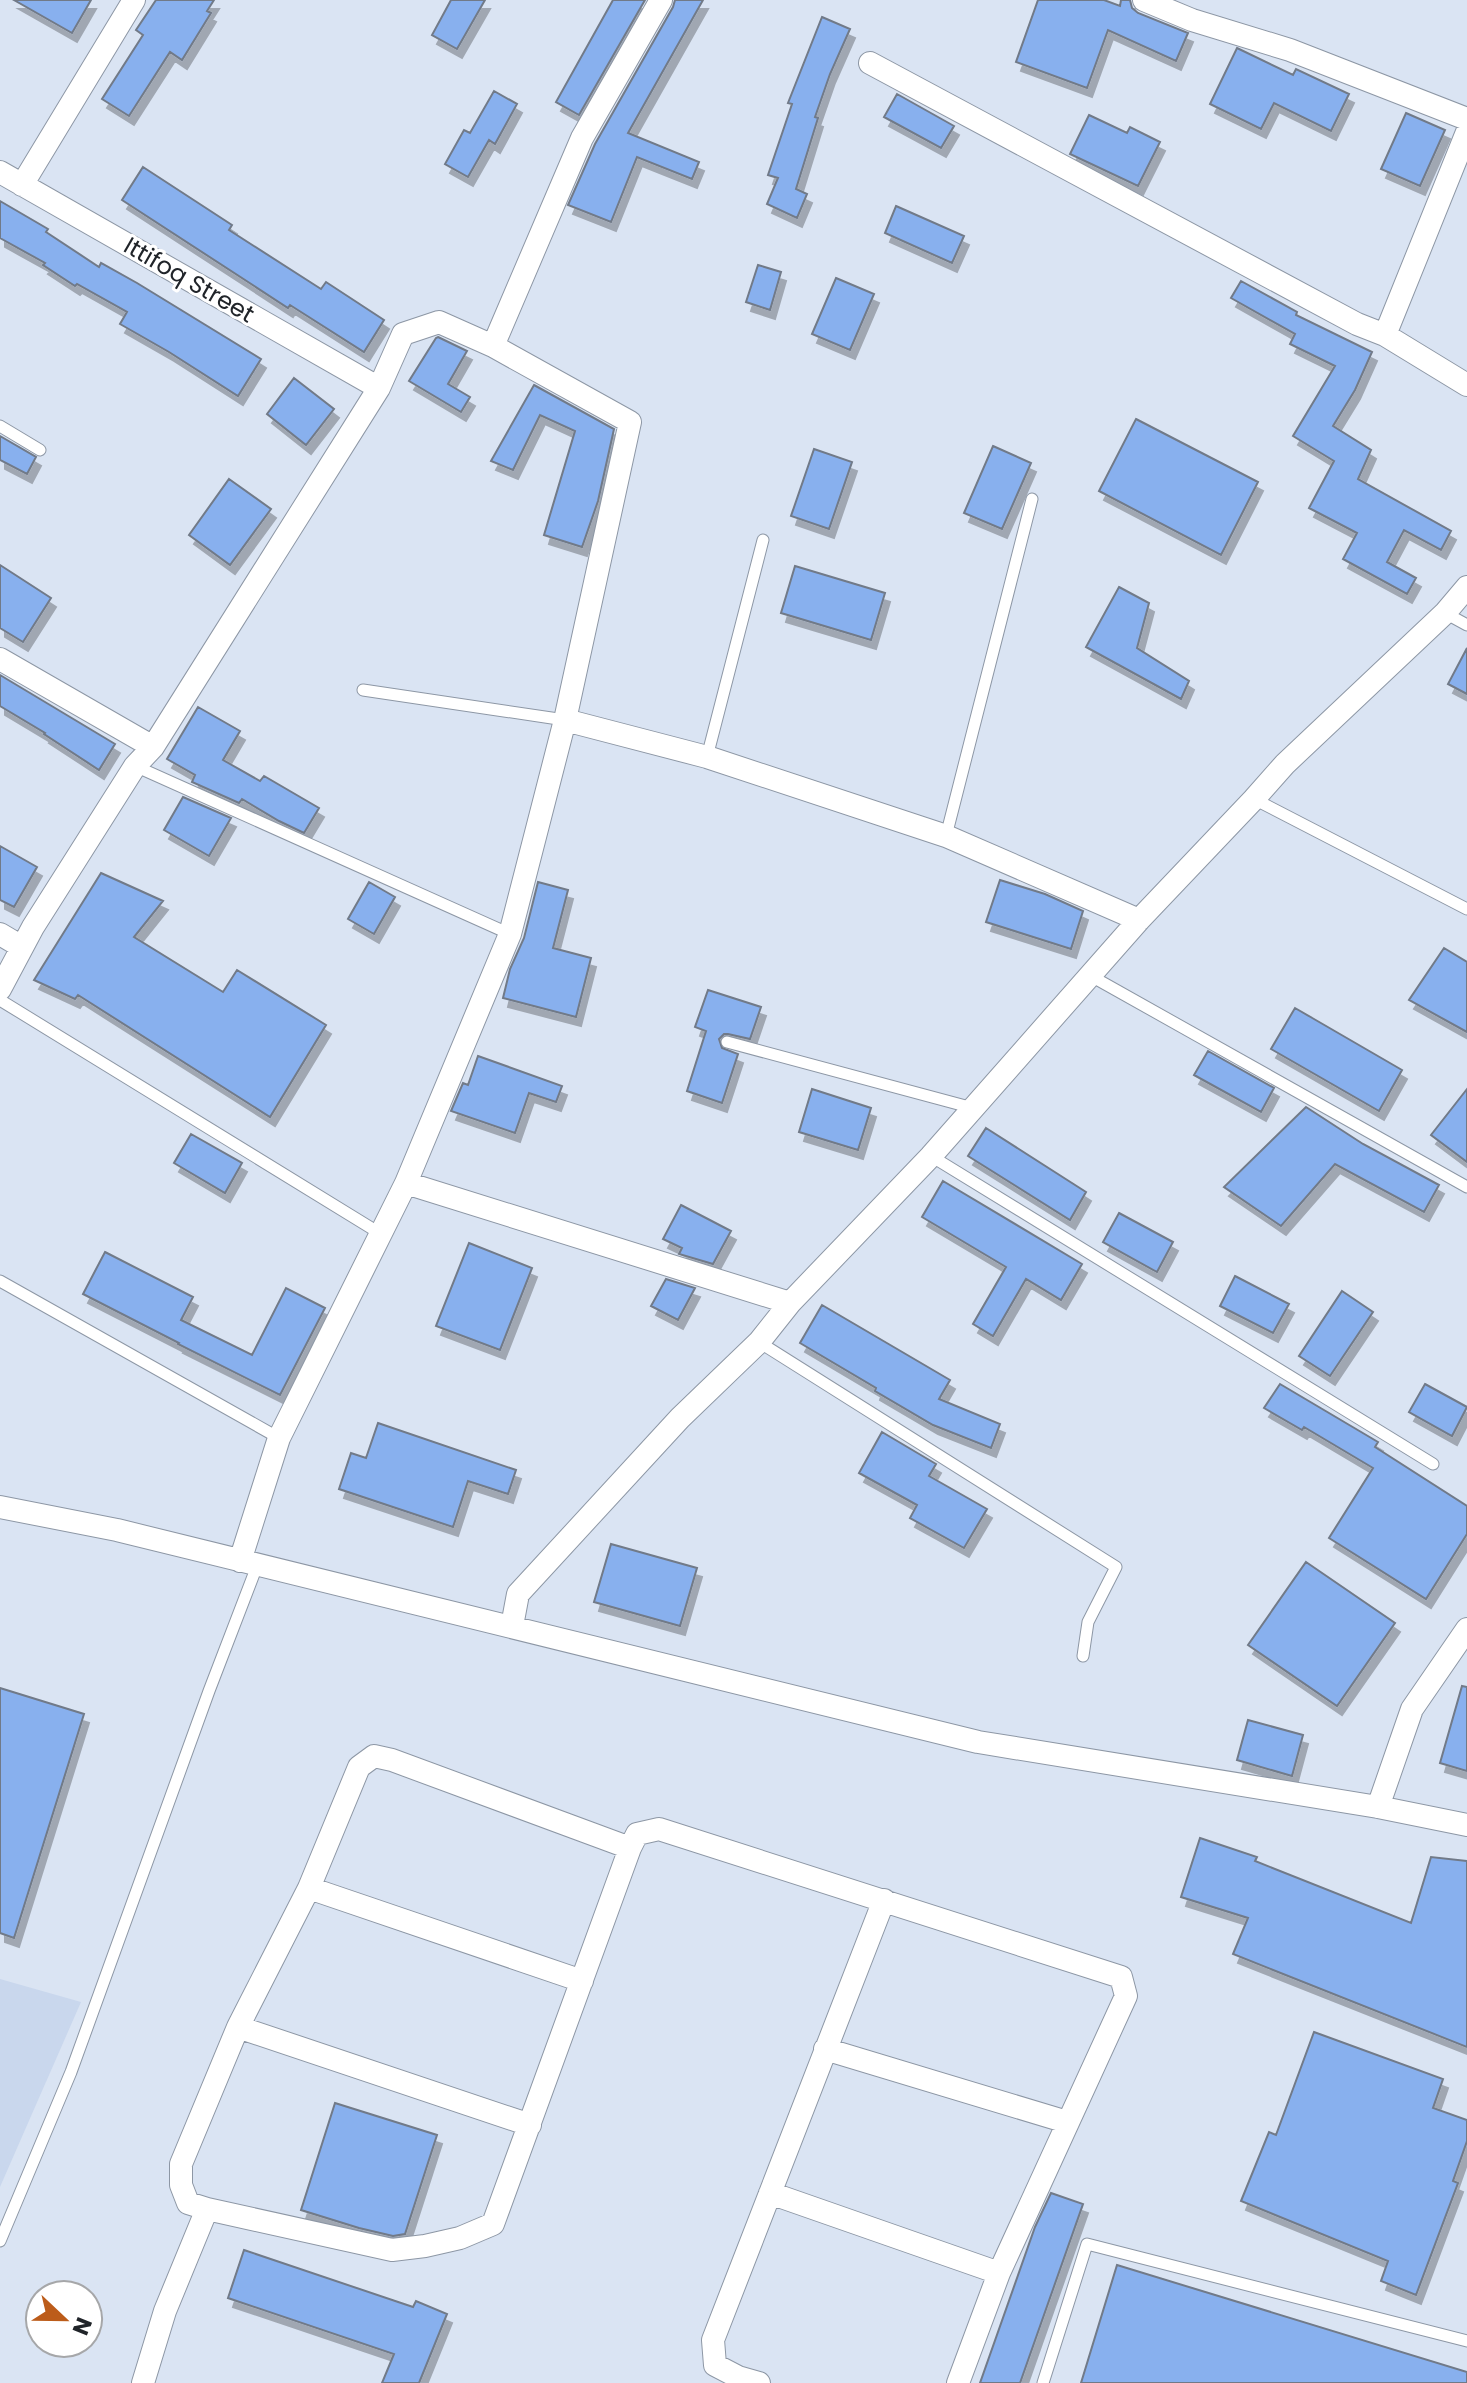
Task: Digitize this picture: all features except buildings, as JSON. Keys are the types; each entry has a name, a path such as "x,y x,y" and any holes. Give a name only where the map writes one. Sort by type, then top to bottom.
{"street":[{"path":"22,185 134,0"},
{"path":"493,346 582,138 661,0"},
{"path":"1144,0 1192,20 1290,50 1467,119"},
{"path":"870,63 1357,324 1385,335 1467,385"},
{"path":"1385,335 1467,132"},
{"name":"Ittifoq Street","path":"0,172 379,388"},
{"path":"0,989 22,947 135,766 153,747 379,388 403,334 439,322 493,346 630,422 565,720 510,934 406,1183 279,1438 248,1563"},
{"path":"512,1626 518,1594 680,1418 759,1342 790,1303 931,1156 1139,920 1285,764 1445,613 1467,587"},
{"path":"0,659 153,747"},
{"path":"565,720 707,757 946,836 1139,920"},
{"path":"0,934 22,947"},
{"path":"406,1183 790,1303"},
{"path":"0,1507 117,1530 978,1742 1378,1807 1467,1825"},
{"path":"1378,1807 1412,1709 1467,1629"},
{"path":"630,1848 392,1760 374,1756 359,1767 309,1888 238,2027 181,2164 181,2185 188,2203 392,2250 460,2238 493,2224 630,1848 637,1834 659,1829 1121,1977 1126,1996 999,2273 958,2383"},
{"path":"309,1888 582,1981"},
{"path":"759,2383 715,2365 713,2340 884,1900"},
{"path":"238,2027 530,2125"},
{"path":"825,2049 1067,2122"},
{"path":"770,2193 999,2273"},
{"path":"143,2383 165,2311 207,2209"}],"lane":[{"path":"0,426 40,450"},
{"path":"946,836 1032,499"},
{"path":"707,757 763,540"},
{"path":"1445,613 1467,625"},
{"path":"363,690 565,720"},
{"path":"135,766 510,934"},
{"path":"1254,799 1467,909"},
{"path":"1091,976 1467,1187"},
{"path":"0,1000 381,1234"},
{"path":"727,1042 974,1108"},
{"path":"931,1156 1433,1464"},
{"path":"0,1281 279,1438"},
{"path":"759,1342 1116,1567 1088,1622 1083,1656"},
{"path":"0,2241 71,2072 209,1691 248,1563"},
{"path":"1043,2383 1087,2244 1467,2341"}],"shaded area":[{"path":"0,1979 81,2002 0,2187"}]}
